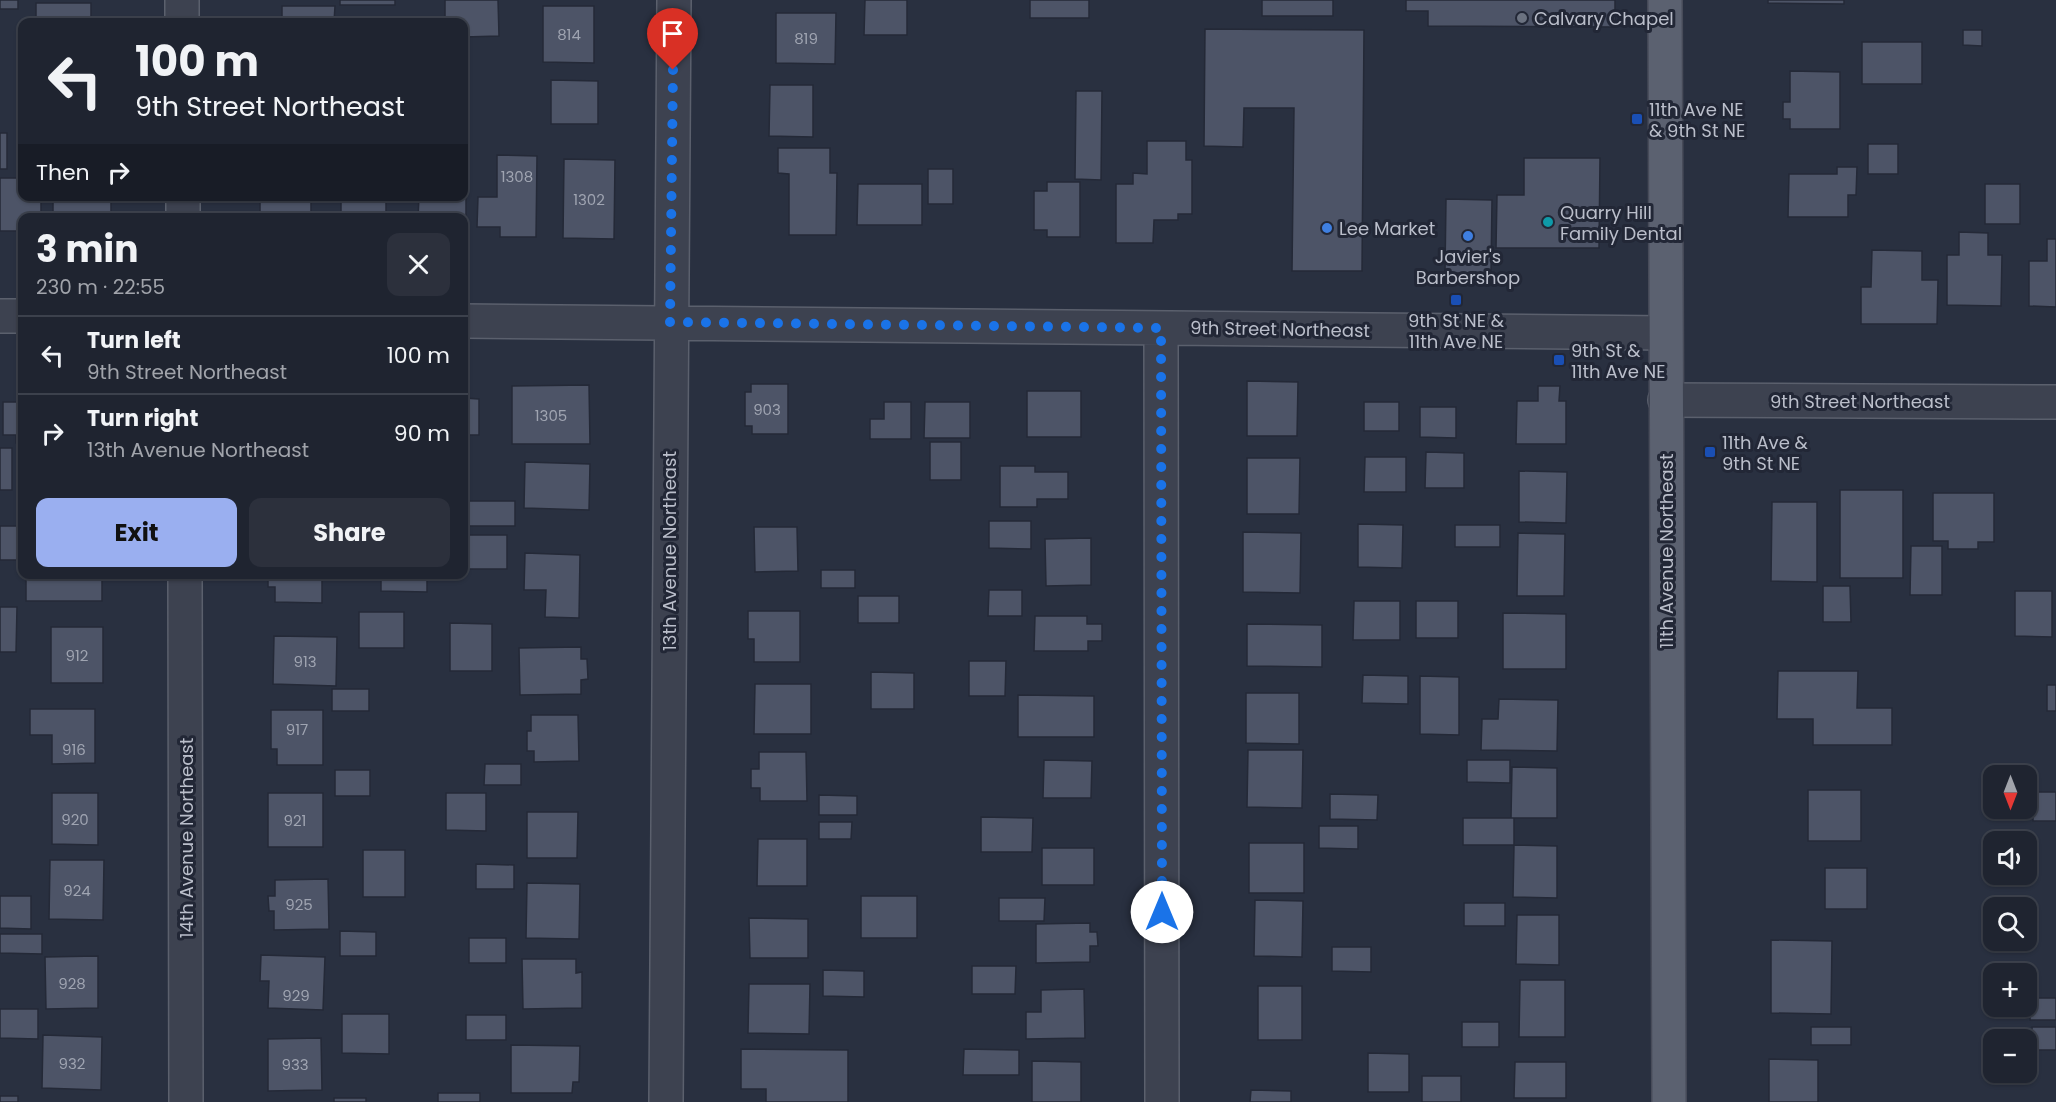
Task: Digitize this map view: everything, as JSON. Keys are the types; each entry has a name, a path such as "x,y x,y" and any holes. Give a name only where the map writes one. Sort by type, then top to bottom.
{"main road":[{"name":"11th Avenue Northeast","path":"1665,0 1669,1102"}],"street":[{"path":"182,0 182,18"},
{"name":"13th Avenue Northeast","path":"666,1102 674,0"},
{"path":"0,316 18,316"},
{"name":"9th Street Northeast","path":"468,321 1665,333"},
{"path":"1161,328 1162,1102"},
{"name":"9th Street Northeast","path":"1665,400 2056,402"},
{"name":"14th Avenue Northeast","path":"185,579 186,1102"}],"building":[{"path":"0,0 18,0 18,9 0,9"},
{"path":"340,0 395,0 395,5 340,5"},
{"path":"445,0 498,0 499,36 468,37 468,18 445,18"},
{"path":"865,0 907,0 907,35 864,35"},
{"path":"1030,0 1089,0 1089,18 1030,18"},
{"path":"1262,0 1333,0 1333,16 1262,16"},
{"name":"Calvary Chapel","path":"1406,0 1615,0 1615,27 1428,26 1428,11 1406,11"},
{"path":"1768,0 1844,0 1844,4 1768,3"},
{"path":"36,3 91,3 91,18 36,18"},
{"path":"282,6 335,6 334,18 282,18"},
{"path":"543,6 594,6 594,63 543,62"},
{"path":"776,13 836,13 835,64 776,63"},
{"path":"1205,29 1364,30 1362,271 1292,271 1294,108 1244,108 1243,147 1204,146"},
{"path":"1963,30 1982,30 1982,46 1963,45"},
{"path":"1862,42 1922,42 1922,84 1862,84"},
{"path":"1790,71 1840,72 1840,129 1790,129 1790,119 1783,119 1783,102 1790,102"},
{"path":"551,80 598,81 598,124 551,124"},
{"path":"770,85 813,85 813,137 769,136"},
{"path":"1076,91 1102,91 1101,180 1075,179"},
{"path":"0,133 7,133 7,169 0,169"},
{"path":"1147,141 1186,141 1186,160 1192,160 1192,214 1178,214 1178,220 1154,220 1153,243 1116,243 1116,184 1133,184 1133,173 1147,174"},
{"path":"1868,144 1898,144 1898,174 1868,174"},
{"path":"778,148 830,148 830,173 837,173 836,235 789,235 789,174 778,173"},
{"path":"497,155 537,156 536,237 500,237 500,227 477,227 478,197 497,197"},
{"name":"Quarry Hill Family Dental","path":"1524,158 1600,158 1599,248 1496,248 1497,195 1524,195"},
{"path":"564,159 615,160 614,239 563,238"},
{"path":"1837,167 1857,167 1856,195 1848,195 1848,217 1788,217 1789,174 1837,174"},
{"path":"928,169 953,169 953,204 928,204"},
{"path":"0,178 18,178 18,201 41,201 41,213 18,213 18,231 0,231"},
{"path":"1047,182 1080,182 1080,237 1047,237 1047,230 1034,230 1034,191 1047,191"},
{"path":"858,184 922,184 922,225 857,225"},
{"path":"1985,184 2020,184 2020,224 1985,224"},
{"name":"Javier's Barbershop","path":"1446,199 1492,200 1491,273 1445,273"},
{"path":"53,201 111,201 111,213 53,213"},
{"path":"260,201 311,201 311,213 260,213"},
{"path":"341,201 386,201 386,213 341,213"},
{"path":"419,201 466,201 466,213 418,213"},
{"path":"1959,232 1988,233 1988,255 2002,255 2001,306 1947,305 1947,255 1959,255"},
{"path":"2047,239 2056,239 2056,307 2029,306 2029,261 2047,261"},
{"path":"1872,250 1922,251 1922,280 1938,280 1937,324 1861,324 1861,287 1871,287"},
{"path":"1247,381 1298,382 1297,436 1247,436"},
{"path":"751,384 788,384 788,434 752,434 752,426 745,426 745,392 751,392"},
{"path":"589,385 590,444 512,444 512,386"},
{"path":"1538,386 1560,386 1559,401 1566,401 1566,444 1516,444 1517,401 1538,401"},
{"path":"1027,391 1081,391 1081,437 1027,437"},
{"path":"468,398 479,399 479,435 468,435"},
{"path":"3,402 18,402 18,443 16,443 16,435 3,435"},
{"path":"884,402 911,402 911,439 870,439 870,419 884,419"},
{"path":"925,402 970,402 970,438 924,438"},
{"path":"1364,402 1399,402 1399,431 1364,431"},
{"path":"1420,407 1456,407 1456,438 1420,437"},
{"path":"930,442 961,442 961,480 930,480"},
{"path":"0,448 12,448 12,490 0,490"},
{"path":"1426,452 1464,453 1464,488 1425,488"},
{"path":"1365,457 1406,457 1406,492 1364,492"},
{"path":"1247,458 1300,458 1299,514 1247,514"},
{"path":"525,462 590,464 589,510 524,508"},
{"path":"1000,466 1035,466 1035,472 1068,472 1068,499 1037,499 1037,507 1000,507"},
{"path":"1519,471 1567,472 1566,523 1519,522"},
{"path":"1840,490 1903,490 1903,578 1840,578"},
{"path":"1933,493 1994,493 1994,542 1978,542 1978,549 1948,549 1948,541 1933,541"},
{"path":"468,501 515,501 515,526 468,526"},
{"path":"1772,502 1817,502 1817,582 1771,581"},
{"path":"989,521 1031,521 1031,549 989,548"},
{"path":"1358,524 1403,525 1402,568 1358,567"},
{"path":"1455,525 1500,525 1500,547 1455,547"},
{"path":"0,526 18,526 18,560 0,560"},
{"path":"754,527 797,527 798,571 755,572"},
{"path":"1243,532 1301,533 1300,593 1243,592"},
{"path":"1518,533 1565,534 1564,596 1517,596"},
{"path":"468,535 507,535 507,569 468,569"},
{"path":"1091,538 1091,585 1046,586 1045,539"},
{"path":"1911,546 1942,546 1942,595 1910,595"},
{"path":"525,553 580,555 579,618 545,617 546,590 524,590"},
{"path":"821,570 855,570 855,588 821,588"},
{"path":"26,579 102,579 102,601 26,601"},
{"path":"268,579 322,579 322,603 275,602 275,587 268,587"},
{"path":"381,579 427,579 427,592 381,591"},
{"path":"1823,586 1850,586 1851,622 1823,622"},
{"path":"989,590 1022,590 1022,616 988,616"},
{"path":"2015,591 2052,591 2052,637 2015,636"},
{"path":"858,596 899,596 899,623 858,623"},
{"path":"1354,601 1400,601 1400,640 1353,640"},
{"path":"1416,601 1458,601 1458,638 1416,638"},
{"path":"0,607 17,607 16,652 0,652"},
{"path":"748,611 800,611 800,662 754,662 754,639 748,639"},
{"path":"359,612 404,612 404,648 359,648"},
{"path":"1503,613 1566,614 1566,669 1503,669"},
{"path":"1035,616 1087,616 1087,624 1102,624 1102,641 1088,641 1088,651 1034,651"},
{"path":"450,623 492,624 492,671 450,671"},
{"path":"1247,624 1322,625 1322,667 1247,666"},
{"path":"51,627 103,627 103,683 51,683"},
{"path":"274,636 337,637 336,686 273,684"},
{"path":"581,647 581,659 587,659 588,679 581,680 581,694 520,695 519,648"},
{"path":"969,661 1006,661 1005,696 969,696"},
{"path":"1778,671 1858,671 1857,708 1892,708 1892,745 1813,745 1813,719 1777,719"},
{"path":"871,672 914,673 914,709 871,709"},
{"path":"1363,675 1408,676 1408,704 1362,703"},
{"path":"1420,676 1459,677 1459,735 1420,734"},
{"path":"755,684 811,684 811,734 754,734"},
{"path":"2047,685 2056,685 2056,711 2047,711"},
{"path":"332,689 369,689 369,711 332,711"},
{"path":"1246,693 1299,693 1299,744 1246,743"},
{"path":"1018,695 1094,696 1094,737 1018,737"},
{"path":"1499,699 1558,700 1557,751 1481,750 1482,719 1498,719"},
{"path":"30,709 95,709 95,763 52,764 52,735 30,735"},
{"path":"271,710 323,710 323,765 277,765 277,749 271,749"},
{"path":"531,715 578,715 579,761 534,762 534,751 527,751 527,731 531,731"},
{"path":"1248,750 1303,750 1302,808 1247,807"},
{"path":"759,752 806,752 807,801 760,801 760,788 751,788 751,769 759,769"},
{"path":"1044,760 1092,761 1091,798 1043,798"},
{"path":"1467,760 1510,760 1510,783 1467,782"},
{"path":"485,764 521,764 521,785 484,785"},
{"path":"1512,767 1557,768 1557,818 1511,818"},
{"path":"335,770 370,770 370,796 335,796"},
{"path":"1808,790 1861,790 1861,841 1808,841"},
{"path":"2037,792 2056,792 2056,821 2033,821 2037,819"},
{"path":"52,793 98,793 98,845 52,844"},
{"path":"268,793 323,793 323,847 268,847"},
{"path":"446,793 486,793 486,831 446,830"},
{"path":"1330,794 1378,795 1377,820 1330,819"},
{"path":"819,795 857,796 857,815 819,815"},
{"path":"527,812 578,812 577,858 527,858"},
{"path":"981,817 1033,818 1032,852 981,852"},
{"path":"1463,818 1514,818 1514,845 1463,845"},
{"path":"819,822 852,822 851,839 819,839"},
{"path":"1319,826 1358,826 1358,849 1319,848"},
{"path":"758,839 807,839 807,886 757,886"},
{"path":"1249,843 1304,843 1304,893 1249,893"},
{"path":"1514,845 1557,846 1557,898 1513,897"},
{"path":"1042,848 1094,848 1094,885 1042,885"},
{"path":"363,850 405,850 405,897 363,897"},
{"path":"50,860 104,860 103,920 49,919"},
{"path":"476,864 514,865 514,889 476,889"},
{"path":"1825,868 1867,868 1867,909 1825,909"},
{"path":"328,879 329,929 274,930 274,911 269,911 268,896 275,896 275,880"},
{"path":"527,883 580,884 579,939 526,938"},
{"path":"0,896 31,896 31,929 0,928"},
{"path":"861,896 917,896 917,938 861,938"},
{"path":"999,898 1045,898 1044,921 999,921"},
{"path":"1255,900 1303,901 1302,957 1254,956"},
{"path":"1464,903 1505,903 1505,926 1464,926"},
{"path":"1517,915 1559,915 1559,965 1516,964"},
{"path":"749,918 808,919 808,958 750,958"},
{"path":"1090,923 1090,932 1097,932 1098,946 1090,946 1090,962 1036,963 1036,924"},
{"path":"340,931 376,932 376,956 340,956"},
{"path":"0,934 42,934 42,954 0,953"},
{"path":"469,938 506,938 506,963 469,963"},
{"path":"1771,940 1832,941 1831,1014 1771,1013"},
{"path":"1332,947 1371,947 1371,972 1332,971"},
{"path":"261,955 325,957 323,1010 268,1008 269,981 260,981"},
{"path":"98,956 98,1008 46,1009 45,957"},
{"path":"522,959 576,959 576,973 582,972 582,1008 523,1009"},
{"path":"972,966 1016,966 1015,994 972,994"},
{"path":"823,970 864,971 864,997 823,996"},
{"path":"1520,980 1565,980 1565,1037 1519,1037"},
{"path":"749,984 810,984 809,1034 748,1033"},
{"path":"1258,986 1302,986 1302,1040 1258,1040"},
{"path":"1084,989 1085,1038 1026,1039 1026,1012 1041,1012 1041,990"},
{"path":"2037,998 2056,998 2056,1020 2030,1020 2030,1017 2037,1017"},
{"path":"0,1009 38,1009 38,1039 0,1038"},
{"path":"342,1014 389,1014 389,1054 342,1053"},
{"path":"466,1015 506,1015 506,1040 466,1040"},
{"path":"1462,1022 1499,1022 1499,1047 1462,1047"},
{"path":"1811,1027 1851,1027 1851,1045 1811,1045"},
{"path":"2032,1027 2056,1027 2056,1050 2037,1050 2037,1029 2032,1029"},
{"path":"43,1035 102,1037 101,1090 42,1088"},
{"path":"321,1038 322,1090 268,1091 268,1039"},
{"path":"511,1045 580,1046 579,1082 573,1082 572,1093 511,1093"},
{"path":"741,1049 848,1050 848,1102 766,1102 766,1089 741,1089"},
{"path":"964,1049 1019,1050 1019,1075 963,1075"},
{"path":"1368,1053 1409,1054 1409,1092 1368,1092"},
{"path":"1769,1059 1818,1060 1818,1102 1769,1102"},
{"path":"1032,1061 1081,1062 1081,1102 1032,1102"},
{"path":"1515,1062 1566,1062 1566,1098 1514,1098"},
{"path":"1422,1076 1461,1076 1461,1102 1422,1102"},
{"path":"1251,1090 1291,1091 1291,1102 1250,1102"},
{"path":"438,1093 480,1093 480,1102 438,1102"},
{"path":"0,1096 18,1096 18,1102 0,1102"},
{"path":"334,1098 366,1098 366,1102 334,1102"}],"place":[{"name":"Calvary Chapel","path":"1522,18"},
{"name":"11th Ave NE & 9th St NE","path":"1637,119"},
{"name":"Quarry Hill Family Dental","path":"1548,222"},
{"name":"Lee Market","path":"1327,228"},
{"name":"Javier's Barbershop","path":"1468,236"},
{"name":"9th St NE & 11th Ave NE","path":"1456,300"},
{"name":"9th St & 11th Ave NE","path":"1559,360"},
{"name":"11th Ave & 9th St NE","path":"1710,452"}],"route":[{"path":"673,70 670,322 1161,328 1162,912"}]}
